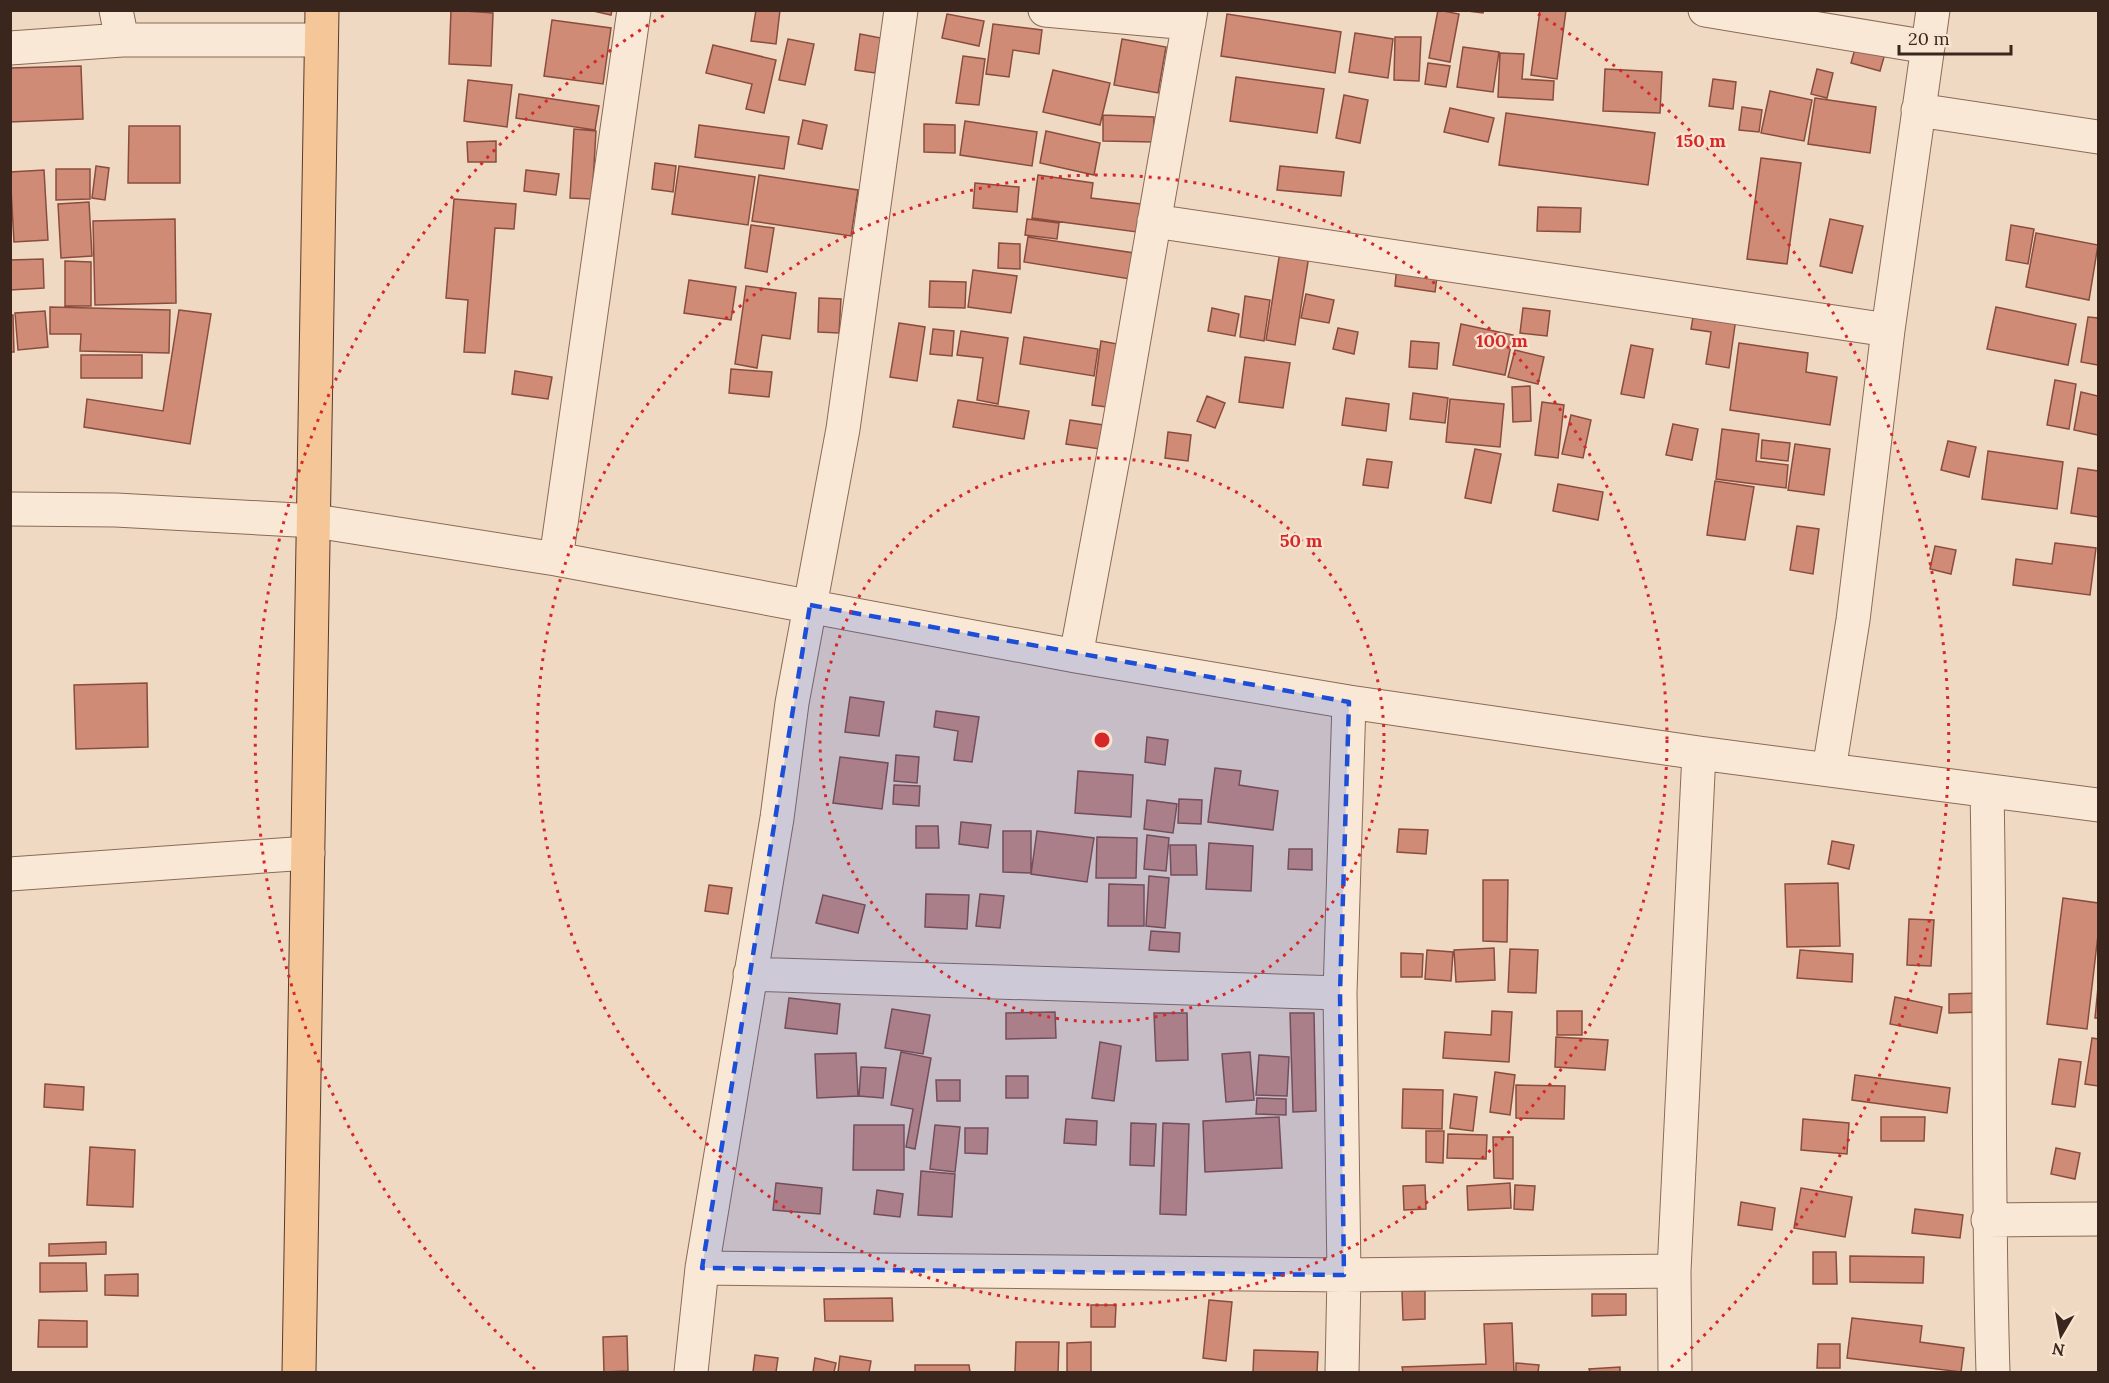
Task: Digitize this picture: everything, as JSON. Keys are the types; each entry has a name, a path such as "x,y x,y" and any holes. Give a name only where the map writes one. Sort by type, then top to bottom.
{"main road":[{"path":"299,1372 322,25"}],"street":[{"path":"556,559 634,10"},
{"path":"691,1372 702,1268 777,818 792,703 843,429 902,10"},
{"path":"1045,10 1190,17 1118,437 1076,656"},
{"path":"1705,10 1928,47"},
{"path":"1829,770 1853,620 1888,330 1933,10"},
{"path":"10,48 119,25 322,25"},
{"path":"1918,110 2098,137"},
{"path":"1154,221 1888,330"},
{"path":"10,508 116,510 315,521 556,559 1076,656 1349,702 1699,753 2098,805"},
{"path":"1342,1372 1344,1275 1340,993 1349,702"},
{"path":"1675,1372 1674,1271 1699,753"},
{"path":"1987,791 1990,960 1988,1220 1993,1372"},
{"path":"10,874 308,853"},
{"path":"750,974 1340,993"},
{"path":"1988,1220 2098,1219"},
{"path":"702,1268 1344,1275 1674,1271"}],"highlighted area":[{"path":"810,605 1349,702 1340,993 1344,1275 702,1268"}],"building":[{"path":"451,10 493,13 491,66 449,64"},
{"path":"589,10 612,10 611,15"},
{"path":"756,10 780,10 776,44 751,41"},
{"path":"1438,10 1459,14 1450,62 1429,58"},
{"path":"1459,10 1484,10 1483,13"},
{"path":"1540,10 1566,10 1557,79 1531,75"},
{"path":"947,14 984,21 979,46 942,38"},
{"path":"1227,14 1341,32 1335,73 1221,56"},
{"path":"552,20 611,28 603,84 544,76"},
{"path":"993,24 1042,30 1039,54 1013,50 1009,77 986,74"},
{"path":"1355,33 1393,39 1388,78 1349,72"},
{"path":"860,34 881,38 875,73 855,70"},
{"path":"1395,37 1421,37 1419,81 1394,80"},
{"path":"788,39 814,44 805,85 779,80"},
{"path":"1122,39 1166,47 1158,93 1114,85"},
{"path":"1857,42 1886,50 1880,71 1851,63"},
{"path":"713,45 776,60 764,113 746,109 752,84 706,73"},
{"path":"1463,47 1499,52 1493,92 1457,87"},
{"path":"1500,53 1524,54 1522,79 1554,81 1553,100 1498,97"},
{"path":"963,56 985,59 979,105 956,103"},
{"path":"1428,63 1450,66 1446,87 1425,84"},
{"path":"81,66 83,119 10,122 10,68"},
{"path":"1605,69 1662,72 1660,113 1603,111"},
{"path":"1817,69 1833,73 1827,98 1811,94"},
{"path":"1053,70 1110,83 1100,125 1043,112"},
{"path":"1236,77 1324,89 1317,133 1230,121"},
{"path":"1713,79 1736,82 1733,109 1709,106"},
{"path":"468,80 512,85 507,127 464,121"},
{"path":"1770,91 1812,100 1804,141 1761,133"},
{"path":"519,94 599,106 595,130 516,118"},
{"path":"1344,95 1368,100 1360,143 1336,138"},
{"path":"1815,98 1876,107 1870,153 1808,144"},
{"path":"1742,107 1762,110 1759,132 1739,130"},
{"path":"1450,108 1494,118 1488,142 1444,132"},
{"path":"1506,113 1655,133 1648,185 1499,165"},
{"path":"1103,115 1154,117 1153,142 1103,141"},
{"path":"803,120 827,125 822,149 798,144"},
{"path":"965,121 1037,132 1032,166 960,155"},
{"path":"924,124 955,125 955,153 924,152"},
{"path":"699,125 789,137 784,169 695,157"},
{"path":"129,126 180,126 180,183 128,183"},
{"path":"574,129 596,131 592,199 570,198"},
{"path":"1046,131 1100,143 1094,175 1040,163"},
{"path":"496,141 496,162 468,162 467,142"},
{"path":"1761,158 1801,163 1787,264 1747,259"},
{"path":"655,163 676,166 673,192 652,189"},
{"path":"96,166 109,168 105,200 92,198"},
{"path":"679,166 755,177 748,225 672,214"},
{"path":"1280,166 1344,172 1341,196 1277,190"},
{"path":"56,169 90,169 90,199 56,200"},
{"path":"44,170 48,240 14,242 10,172"},
{"path":"526,170 559,174 556,195 524,191"},
{"path":"759,175 858,190 851,236 752,221"},
{"path":"1038,175 1093,183 1091,198 1141,204 1137,232 1032,218"},
{"path":"975,183 1019,187 1017,212 973,208"},
{"path":"454,199 516,204 514,229 495,228 485,353 464,352 468,300 446,298"},
{"path":"89,202 92,256 61,258 58,204"},
{"path":"1538,207 1581,208 1580,232 1537,231"},
{"path":"175,219 176,303 95,305 93,221"},
{"path":"1027,219 1059,223 1057,239 1025,235"},
{"path":"1830,219 1863,226 1852,273 1820,266"},
{"path":"751,225 774,228 767,272 745,268"},
{"path":"2011,225 2034,229 2028,264 2006,260"},
{"path":"2036,233 2098,245 2089,300 2026,287"},
{"path":"1028,237 1134,253 1130,279 1024,262"},
{"path":"999,243 1020,244 1020,269 998,268"},
{"path":"1281,245 1310,249 1295,345 1266,340"},
{"path":"43,259 44,288 10,290 10,260"},
{"path":"65,261 91,262 91,306 65,306"},
{"path":"1397,264 1438,269 1435,292 1395,286"},
{"path":"973,270 1017,276 1011,313 968,307"},
{"path":"689,280 736,287 731,320 684,313"},
{"path":"930,281 966,282 965,308 929,307"},
{"path":"746,286 796,293 790,339 762,335 757,368 735,364"},
{"path":"1306,294 1334,300 1329,323 1301,318"},
{"path":"1245,296 1270,300 1264,341 1240,337"},
{"path":"819,298 841,299 839,333 818,332"},
{"path":"1695,305 1737,311 1729,368 1706,364 1711,332 1691,329"},
{"path":"50,307 170,310 169,353 80,351 81,334 50,334"},
{"path":"1996,307 2076,324 2068,365 1987,349"},
{"path":"1212,308 1239,314 1235,336 1208,331"},
{"path":"1523,308 1550,311 1547,336 1520,333"},
{"path":"179,310 211,314 190,444 84,427 87,399 163,411"},
{"path":"45,311 48,347 18,350 15,313"},
{"path":"10,315 13,315 14,352 10,352"},
{"path":"2088,317 2098,318 2098,365 2081,362"},
{"path":"899,323 925,327 917,381 890,377"},
{"path":"1461,324 1513,335 1505,375 1453,365"},
{"path":"1338,328 1358,332 1354,354 1333,349"},
{"path":"933,329 954,331 952,356 930,354"},
{"path":"961,331 1008,338 998,404 977,400 983,358 957,355"},
{"path":"1024,337 1098,349 1094,376 1020,364"},
{"path":"1101,341 1123,345 1114,408 1092,405"},
{"path":"1411,341 1439,343 1437,369 1409,367"},
{"path":"1739,343 1808,353 1806,372 1837,377 1830,425 1730,410"},
{"path":"1631,345 1653,349 1644,398 1621,394"},
{"path":"1515,350 1544,357 1538,384 1508,377"},
{"path":"81,355 142,355 142,378 81,378"},
{"path":"1245,357 1290,363 1283,408 1239,402"},
{"path":"731,369 772,372 769,397 729,393"},
{"path":"515,371 552,377 548,399 512,394"},
{"path":"2055,380 2076,384 2069,429 2047,425"},
{"path":"1530,386 1531,421 1513,422 1512,387"},
{"path":"2081,392 2098,396 2098,435 2074,430"},
{"path":"1413,393 1448,398 1445,423 1410,419"},
{"path":"1207,396 1225,403 1215,428 1197,421"},
{"path":"1346,398 1389,404 1386,431 1342,425"},
{"path":"1450,399 1504,404 1500,447 1446,442"},
{"path":"958,400 1029,411 1024,439 953,427"},
{"path":"1542,402 1564,405 1558,458 1535,455"},
{"path":"1571,415 1591,420 1583,458 1562,454"},
{"path":"1070,420 1110,426 1107,450 1066,444"},
{"path":"1673,424 1698,429 1692,460 1666,455"},
{"path":"1722,429 1759,434 1756,461 1788,465 1786,488 1716,479"},
{"path":"1168,432 1191,435 1188,461 1165,458"},
{"path":"1762,440 1790,443 1788,461 1761,458"},
{"path":"1948,441 1976,447 1969,477 1941,470"},
{"path":"1795,444 1830,449 1824,495 1788,490"},
{"path":"1475,449 1501,454 1491,503 1465,498"},
{"path":"1988,451 2063,462 2057,509 1982,499"},
{"path":"1367,459 1392,462 1388,488 1363,485"},
{"path":"2078,468 2098,471 2098,517 2071,513"},
{"path":"1715,481 1754,487 1745,540 1707,535"},
{"path":"1558,484 1603,492 1598,520 1553,511"},
{"path":"1797,526 1819,529 1813,574 1790,570"},
{"path":"2055,543 2096,548 2090,595 2013,585 2016,559 2052,564"},
{"path":"1935,546 1956,550 1951,574 1930,569"},
{"path":"147,683 148,747 76,749 74,685"},
{"path":"850,697 884,702 879,736 845,732"},
{"path":"936,711 979,717 972,762 954,760 958,731 934,727"},
{"path":"1147,737 1168,740 1165,765 1145,762"},
{"path":"896,755 919,757 917,783 894,781"},
{"path":"840,757 888,763 882,809 833,803"},
{"path":"1215,768 1241,771 1239,785 1278,791 1273,830 1208,822"},
{"path":"1078,771 1133,775 1131,817 1075,813"},
{"path":"894,785 920,786 919,806 893,804"},
{"path":"1179,799 1202,800 1201,824 1178,823"},
{"path":"1147,800 1177,804 1173,833 1144,829"},
{"path":"961,822 991,825 988,848 959,844"},
{"path":"916,826 938,826 939,848 916,848"},
{"path":"1399,829 1428,830 1426,854 1397,852"},
{"path":"1003,831 1031,831 1031,873 1003,872"},
{"path":"1037,831 1094,838 1087,882 1031,874"},
{"path":"1147,835 1169,838 1166,871 1144,869"},
{"path":"1097,837 1137,838 1136,878 1096,878"},
{"path":"1832,841 1854,845 1849,869 1828,864"},
{"path":"1209,843 1253,846 1251,891 1206,889"},
{"path":"1170,845 1196,845 1197,875 1171,875"},
{"path":"1289,849 1312,849 1312,870 1288,869"},
{"path":"1149,876 1169,878 1165,928 1146,926"},
{"path":"1483,880 1508,880 1507,942 1483,941"},
{"path":"1838,883 1840,946 1787,947 1785,884"},
{"path":"1109,884 1144,885 1144,926 1108,926"},
{"path":"709,885 732,888 728,914 705,911"},
{"path":"926,894 969,895 967,929 925,927"},
{"path":"980,894 1004,896 1000,928 976,926"},
{"path":"823,895 865,905 858,933 816,923"},
{"path":"2063,898 2098,903 2098,935 2087,1029 2047,1024"},
{"path":"1909,919 1934,920 1931,966 1907,965"},
{"path":"1151,931 1180,933 1179,952 1149,950"},
{"path":"1494,948 1495,980 1456,982 1454,950"},
{"path":"1510,949 1538,950 1536,993 1508,992"},
{"path":"1427,950 1453,952 1451,981 1425,979"},
{"path":"1800,950 1853,954 1852,982 1797,978"},
{"path":"1401,953 1423,954 1422,977 1401,977"},
{"path":"2098,987 2098,1018 2095,1018"},
{"path":"1980,993 1981,1012 1949,1013 1949,994"},
{"path":"1895,997 1942,1007 1937,1033 1890,1024"},
{"path":"789,998 840,1004 837,1034 785,1028"},
{"path":"892,1009 930,1015 923,1054 885,1048"},
{"path":"1492,1011 1512,1012 1509,1062 1443,1058 1445,1032 1491,1035"},
{"path":"1557,1011 1582,1011 1582,1035 1557,1035"},
{"path":"1055,1012 1056,1038 1006,1039 1006,1013"},
{"path":"1154,1013 1187,1013 1188,1060 1156,1061"},
{"path":"1290,1013 1314,1013 1316,1111 1293,1112"},
{"path":"1556,1037 1608,1040 1605,1070 1555,1067"},
{"path":"2092,1038 2098,1039 2098,1086 2085,1084"},
{"path":"1100,1042 1121,1046 1114,1101 1092,1098"},
{"path":"901,1052 931,1058 915,1149 906,1147 913,1109 891,1105"},
{"path":"1250,1052 1254,1100 1226,1102 1222,1054"},
{"path":"856,1053 858,1096 817,1098 815,1054"},
{"path":"1259,1055 1289,1057 1287,1096 1256,1095"},
{"path":"2059,1059 2081,1062 2075,1107 2052,1104"},
{"path":"861,1067 886,1068 883,1098 859,1096"},
{"path":"1495,1072 1515,1075 1510,1115 1490,1112"},
{"path":"1855,1075 1950,1088 1947,1113 1852,1100"},
{"path":"1006,1076 1028,1076 1028,1098 1006,1098"},
{"path":"936,1080 960,1080 960,1101 937,1101"},
{"path":"45,1084 84,1087 83,1110 44,1107"},
{"path":"1516,1085 1565,1086 1564,1119 1516,1118"},
{"path":"1403,1089 1443,1090 1442,1129 1402,1128"},
{"path":"1454,1094 1477,1097 1473,1131 1450,1128"},
{"path":"1257,1098 1286,1099 1286,1115 1256,1114"},
{"path":"1279,1117 1282,1168 1205,1172 1203,1121"},
{"path":"1881,1117 1925,1117 1924,1141 1881,1141"},
{"path":"1066,1119 1097,1121 1096,1145 1064,1143"},
{"path":"1803,1119 1849,1123 1847,1154 1801,1150"},
{"path":"1131,1123 1156,1124 1154,1166 1130,1165"},
{"path":"1163,1123 1189,1124 1186,1215 1160,1214"},
{"path":"854,1125 904,1125 904,1170 853,1170"},
{"path":"935,1125 960,1127 955,1172 930,1169"},
{"path":"965,1128 988,1128 987,1154 965,1153"},
{"path":"1426,1131 1444,1131 1443,1163 1426,1162"},
{"path":"1448,1134 1487,1135 1486,1159 1447,1158"},
{"path":"1493,1137 1513,1137 1513,1179 1494,1178"},
{"path":"90,1147 135,1150 133,1207 87,1205"},
{"path":"2056,1148 2080,1153 2075,1179 2051,1174"},
{"path":"921,1171 955,1174 952,1217 918,1215"},
{"path":"776,1183 822,1188 820,1214 773,1210"},
{"path":"1510,1183 1511,1208 1468,1210 1467,1186"},
{"path":"1425,1185 1426,1209 1404,1210 1403,1186"},
{"path":"1515,1185 1535,1186 1533,1210 1514,1209"},
{"path":"1801,1188 1852,1197 1845,1237 1794,1228"},
{"path":"877,1190 903,1194 900,1217 874,1214"},
{"path":"1741,1202 1775,1208 1772,1230 1738,1225"},
{"path":"1915,1209 1963,1215 1960,1238 1912,1233"},
{"path":"106,1242 106,1254 49,1256 49,1244"},
{"path":"1813,1252 1836,1252 1837,1284 1813,1284"},
{"path":"1850,1256 1924,1257 1923,1283 1850,1282"},
{"path":"40,1263 86,1263 87,1291 40,1292"},
{"path":"138,1274 138,1296 105,1295 105,1275"},
{"path":"1402,1291 1425,1291 1425,1319 1403,1320"},
{"path":"1592,1294 1626,1294 1626,1315 1592,1316"},
{"path":"892,1298 893,1321 825,1321 824,1299"},
{"path":"1209,1300 1232,1302 1226,1361 1203,1358"},
{"path":"1091,1305 1116,1305 1115,1327 1091,1327"},
{"path":"1852,1318 1922,1326 1920,1342 1964,1348 1961,1372 1847,1358"},
{"path":"39,1320 87,1321 87,1347 38,1347"},
{"path":"1512,1323 1514,1372 1403,1372 1402,1367 1486,1364 1484,1324"},
{"path":"627,1336 628,1371 604,1372 603,1337"},
{"path":"1016,1342 1059,1342 1058,1372 1015,1372"},
{"path":"1091,1342 1091,1372 1067,1372 1067,1343"},
{"path":"1818,1344 1840,1344 1840,1368 1817,1368"},
{"path":"1254,1350 1318,1352 1317,1372 1253,1372"},
{"path":"755,1355 778,1358 776,1372 753,1372"},
{"path":"840,1356 871,1361 869,1372 838,1372"},
{"path":"815,1358 836,1363 834,1372 813,1372"},
{"path":"1516,1363 1539,1365 1538,1372 1516,1372"},
{"path":"915,1365 969,1365 970,1372 915,1372"},
{"path":"1620,1367 1620,1372 1590,1372 1589,1369"}]}
